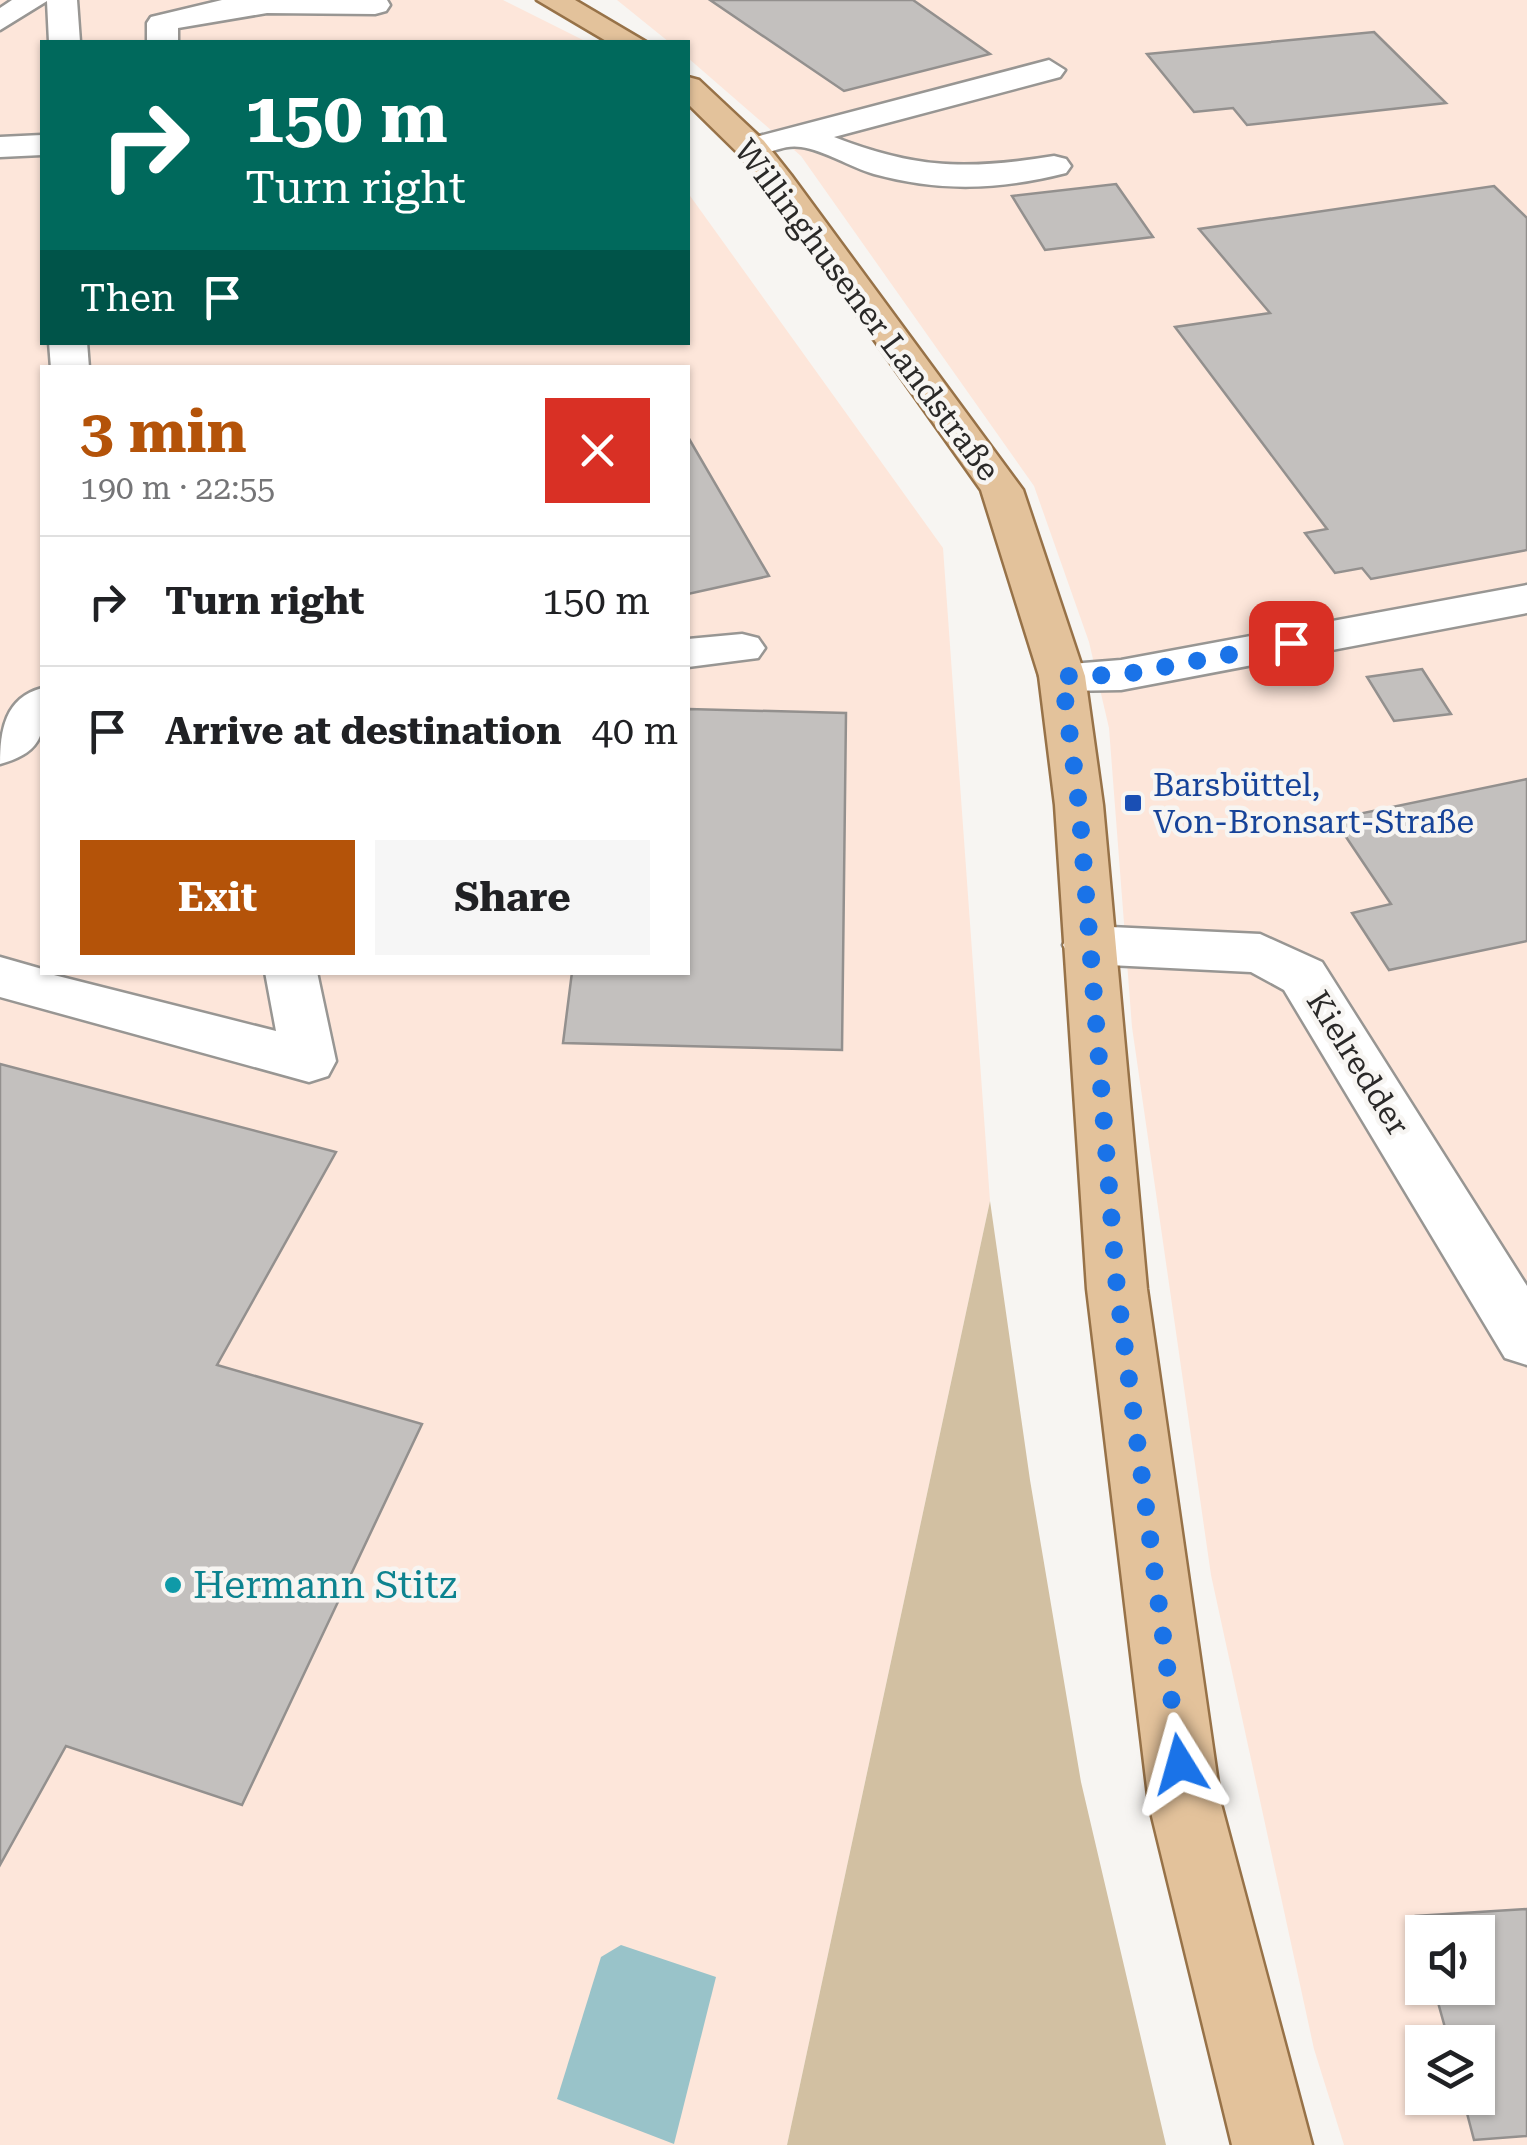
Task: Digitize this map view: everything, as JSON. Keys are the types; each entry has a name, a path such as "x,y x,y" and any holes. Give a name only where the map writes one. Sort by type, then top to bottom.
{"main road":[{"path":"552,0 626,40"},
{"name":"Willinghusener Landstraße","path":"690,89 752,148 1002,490 1062,676 1079,805 1117,1289 1185,1804 1272,2145"}],"street":[{"path":"0,21 33,0"},
{"path":"62,0 64,40"},
{"path":"164,40 162,23 182,17 274,4 374,6"},
{"path":"752,148 1050,70"},
{"path":"802,135 848,155 926,176 976,178 1054,166"},
{"path":"0,148 40,145"},
{"path":"1062,676 1121,675 1527,599"},
{"path":"690,653 742,648"},
{"name":"Kielredder","path":"1089,945 1260,953 1303,976 1527,1340"},
{"path":"0,977 310,1061 293,975"}],"shaded area":[{"path":"0,0 503,0 583,40 40,40 40,345 690,345 690,196 943,548 990,1201 787,2145 0,2145"},
{"path":"617,0 1527,0 1527,2145 1344,2145 1314,2049 1211,1575 1132,1027 1109,728 1089,642 1034,486 801,156 690,60 690,40 667,40"},
{"path":"990,1201 1030,1480 1081,1782 1166,2145 787,2145"}],"water":[{"path":"621,1945 716,1977 674,2144 557,2099 601,1957"}],"building":[{"path":"710,0 913,0 990,54 844,91"},
{"path":"1374,32 1446,103 1247,125 1233,108 1194,112 1147,54"},
{"path":"1116,184 1153,237 1045,250 1012,196"},
{"path":"1494,186 1527,218 1527,550 1371,579 1362,568 1335,573 1305,533 1327,529 1175,327 1270,313 1199,229"},
{"path":"690,440 769,576 690,594"},
{"path":"1422,669 1451,714 1394,721 1367,677"},
{"path":"690,709 846,713 842,1050 563,1043 572,975 690,975"},
{"path":"1527,779 1527,941 1389,970 1352,913 1391,904 1334,819"},
{"name":"Hermann Stitz","path":"0,1064 336,1152 217,1365 422,1424 242,1805 66,1746 0,1865"},
{"path":"1527,1909 1527,2136 1474,2140 1467,2115 1495,2115 1495,2025 1444,2025 1439,2005 1495,2005 1495,1915 1432,1915"}],"place":[{"name":"Barsbüttel, Von-Bronsart-Straße","path":"1133,803"},
{"name":"Hermann Stitz","path":"173,1585"}],"route":[{"path":"1180,1764 1117,1289 1079,805 1062,676 1121,675 1291,643"}]}
